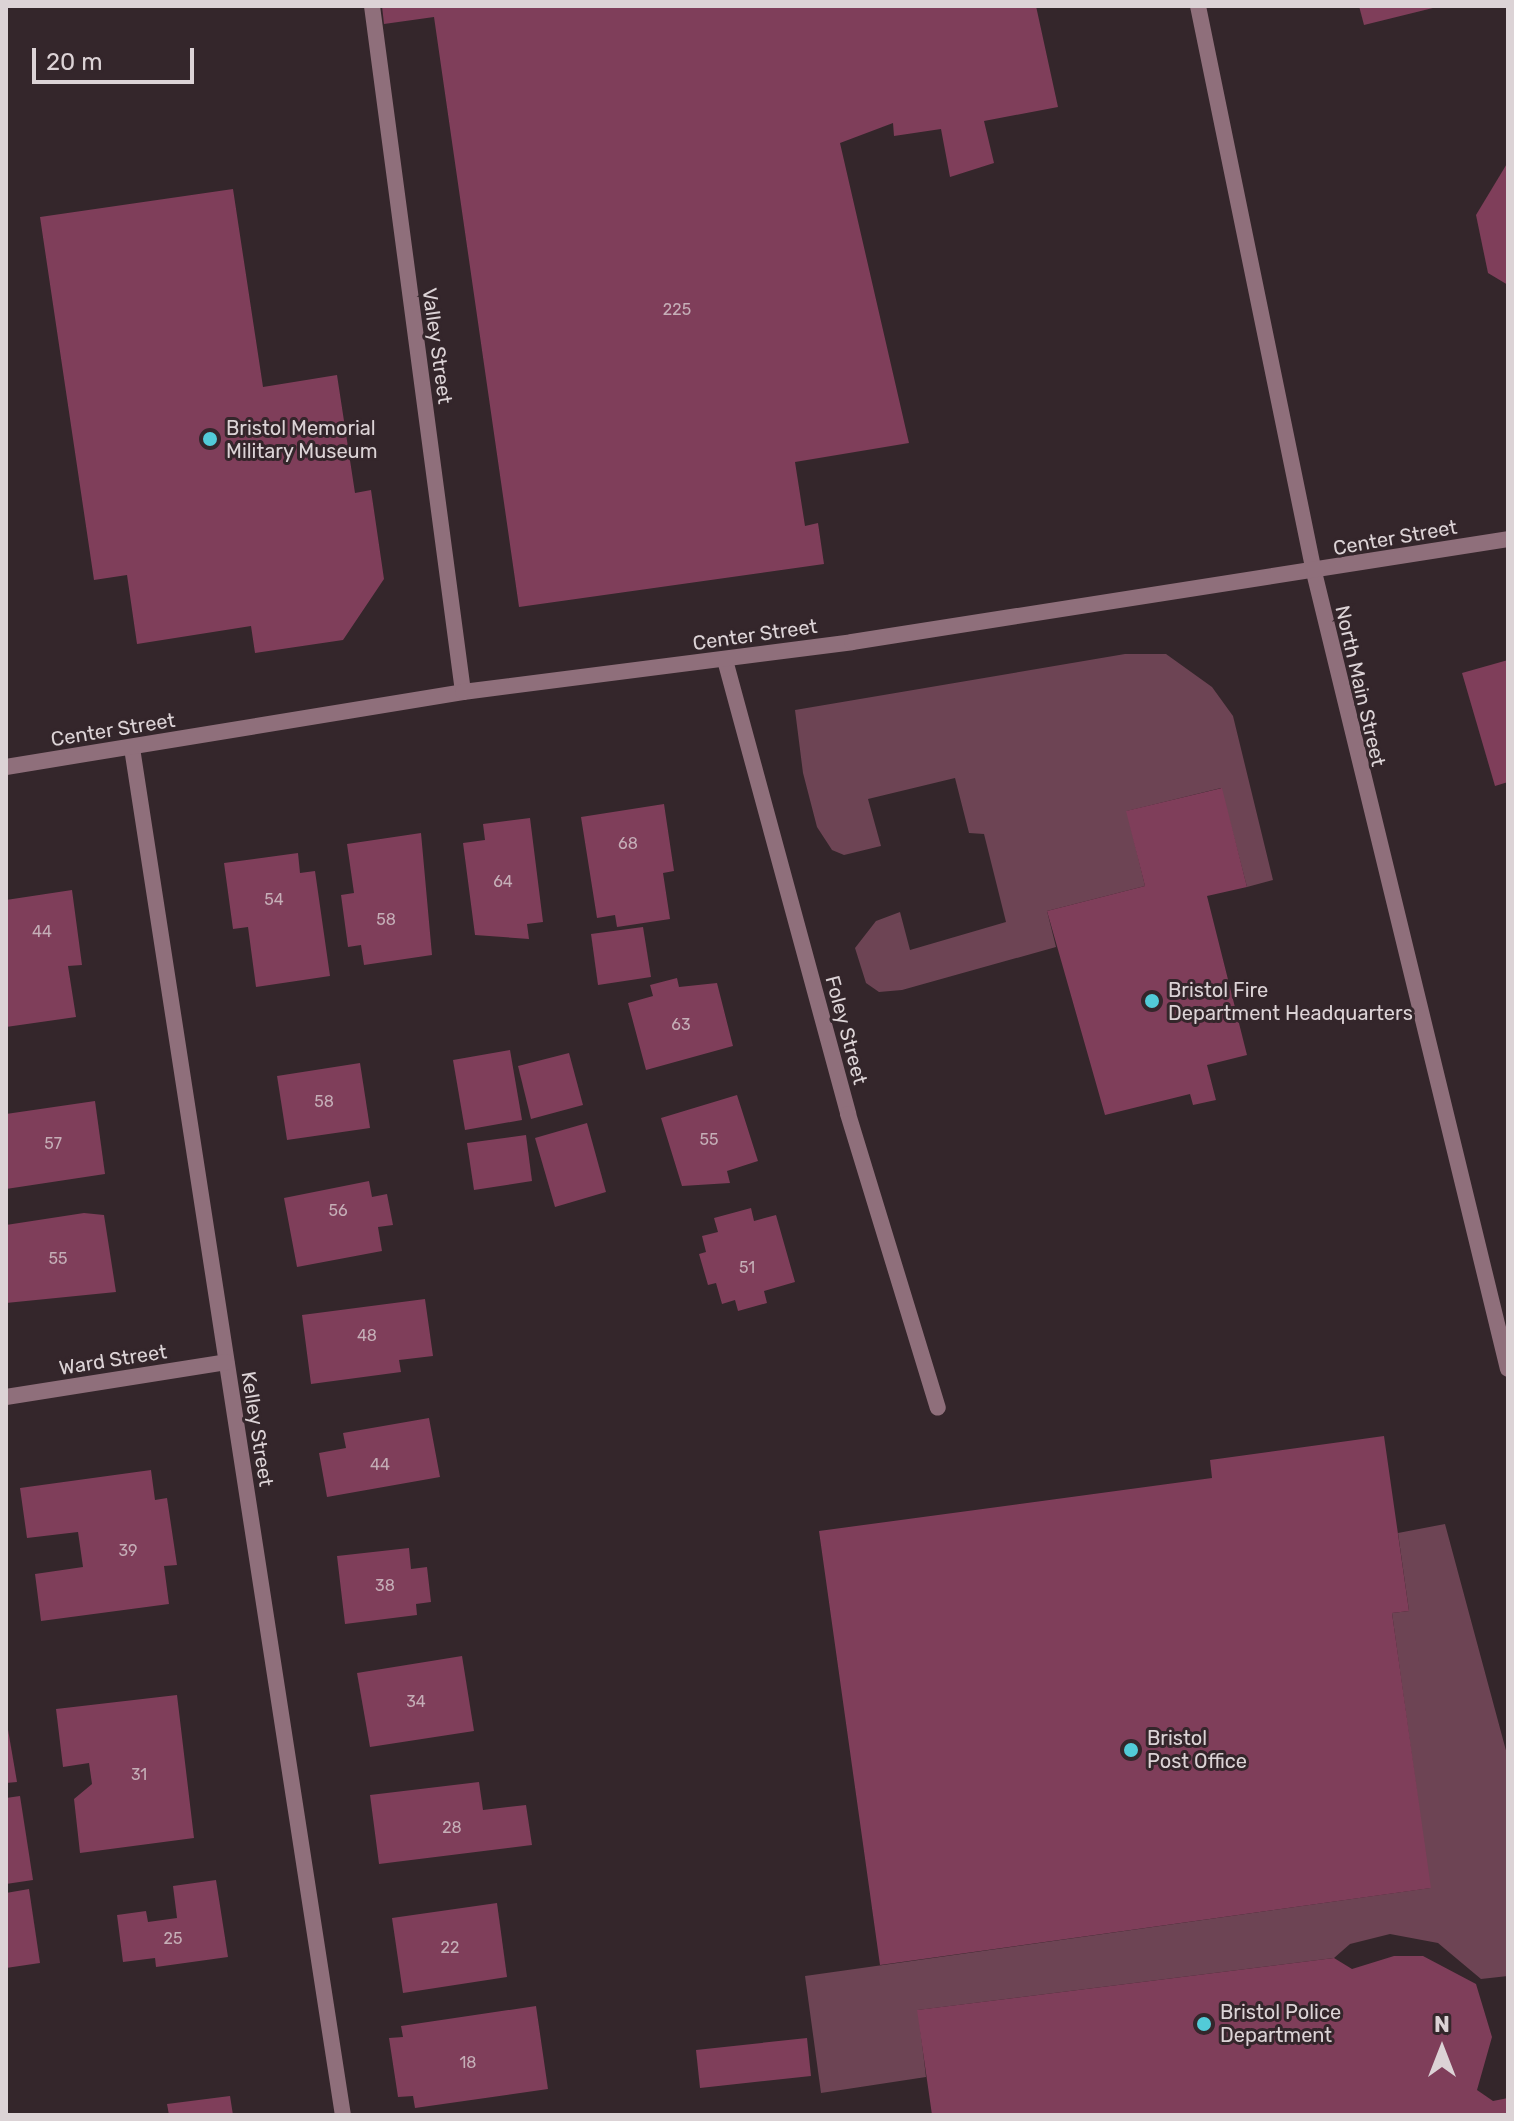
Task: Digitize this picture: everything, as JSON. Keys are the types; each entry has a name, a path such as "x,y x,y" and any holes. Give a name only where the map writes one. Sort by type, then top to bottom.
{"street":[{"name":"Valley Street","path":"372,6 463,692"},
{"name":"North Main Street","path":"1198,6 1314,572 1508,1369"},
{"name":"Center Street","path":"6,767 463,692 725,660 1314,572 1508,539"},
{"name":"Foley Street","path":"725,660 938,1408"},
{"name":"Kelley Street","path":"132,748 343,2115"},
{"name":"Ward Street","path":"6,1397 226,1362"}],"shaded area":[{"path":"1125,654 1166,654 1212,687 1233,716 1273,880 1247,887 1221,788 1127,811 1145,886 1047,911 1056,947 902,990 879,992 866,983 855,948 876,921 900,912 910,950 1006,922 984,834 969,833 955,778 868,799 881,846 844,855 832,850 817,827 803,773 795,710"},
{"path":"1445,1524 1508,1758 1508,1976 1481,1979 1438,1943 1390,1934 1350,1944 1334,1958 918,2010 926,2077 821,2093 805,1976 1430,1888 1392,1613 1409,1611 1398,1533"}],"building":[{"path":"382,6 1036,6 1058,107 984,121 994,163 950,177 941,129 894,136 893,123 840,143 909,443 795,462 805,526 818,523 824,564 519,607 434,17 384,24"},
{"path":"1359,6 1437,6 1437,7 1364,25"},
{"path":"1508,162 1508,285 1488,273 1476,215"},
{"name":"Bristol Memorial Military Museum","path":"233,189 263,387 337,375 355,493 371,490 384,579 343,640 255,653 251,626 137,644 127,575 94,580 40,217"},
{"path":"1508,660 1508,782 1495,786 1462,673"},
{"name":"Bristol Fire Department Headquarters","path":"1222,788 1247,887 1207,896 1247,1055 1207,1065 1216,1100 1193,1105 1190,1094 1105,1115 1047,911 1145,886 1126,811"},
{"path":"664,804 674,871 663,873 670,919 617,927 615,915 597,918 581,817"},
{"path":"530,818 543,922 527,924 529,939 475,935 463,843 485,840 483,824"},
{"path":"421,833 432,955 364,965 361,945 348,947 341,895 354,893 347,844"},
{"path":"298,853 300,873 315,871 330,976 256,987 248,927 233,929 224,863"},
{"path":"72,890 82,965 68,966 76,1017 6,1027 6,900"},
{"path":"643,927 651,977 598,985 591,934"},
{"path":"677,978 679,987 717,983 733,1046 646,1070 628,1003 653,996 650,985"},
{"path":"510,1050 522,1120 465,1130 453,1060"},
{"path":"569,1053 583,1105 531,1119 518,1066"},
{"path":"360,1063 370,1128 287,1140 277,1076"},
{"path":"737,1095 758,1161 727,1171 730,1183 682,1186 661,1118"},
{"path":"95,1101 105,1174 6,1189 6,1114"},
{"path":"587,1123 606,1192 555,1207 535,1138"},
{"path":"526,1135 532,1181 474,1190 467,1143"},
{"path":"369,1181 372,1197 387,1194 393,1225 378,1227 382,1251 297,1267 284,1198"},
{"path":"751,1208 754,1221 776,1215 795,1282 764,1291 767,1303 738,1311 735,1300 722,1304 716,1283 708,1285 699,1254 706,1252 702,1236 718,1232 714,1218"},
{"path":"84,1213 104,1215 116,1292 6,1303 6,1225"},
{"path":"425,1299 433,1356 399,1360 401,1372 311,1384 302,1315"},
{"path":"429,1418 440,1477 327,1497 319,1453 346,1448 343,1433"},
{"name":"Bristol Post Office","path":"1384,1436 1409,1611 1392,1613 1431,1888 880,1965 819,1531 1212,1478 1210,1460"},
{"path":"151,1470 155,1500 167,1498 177,1565 164,1566 169,1604 41,1621 35,1574 83,1567 78,1532 27,1538 20,1488"},
{"path":"409,1548 411,1569 427,1567 431,1602 416,1604 417,1615 345,1624 337,1556"},
{"path":"462,1656 474,1731 370,1747 357,1673"},
{"path":"177,1695 194,1838 80,1853 74,1799 92,1784 89,1763 63,1767 56,1709"},
{"path":"6,1718 17,1782 6,1783"},
{"path":"479,1782 483,1810 526,1805 532,1845 379,1864 370,1795"},
{"path":"20,1796 33,1880 6,1884 6,1798"},
{"path":"216,1880 228,1957 156,1967 155,1958 123,1962 117,1915 146,1911 148,1922 177,1918 173,1886"},
{"path":"29,1889 40,1963 6,1968 6,1893"},
{"path":"497,1903 507,1977 403,1993 392,1918"},
{"name":"Bristol Police Department","path":"1394,1956 1423,1956 1476,1984 1492,2037 1477,2090 1493,2101 1508,2098 1508,2115 932,2115 917,2010 1334,1958 1352,1969"},
{"path":"536,2006 548,2089 415,2108 413,2096 398,2097 389,2038 403,2037 401,2026"},
{"path":"807,2038 811,2076 700,2088 696,2050"},
{"path":"230,2096 233,2115 169,2115 167,2104"}],"place":[{"name":"Bristol Memorial Military Museum","path":"210,439"},
{"name":"Bristol Fire Department Headquarters","path":"1152,1001"},
{"name":"Bristol Post Office","path":"1131,1750"},
{"name":"Bristol Police Department","path":"1204,2024"}]}
